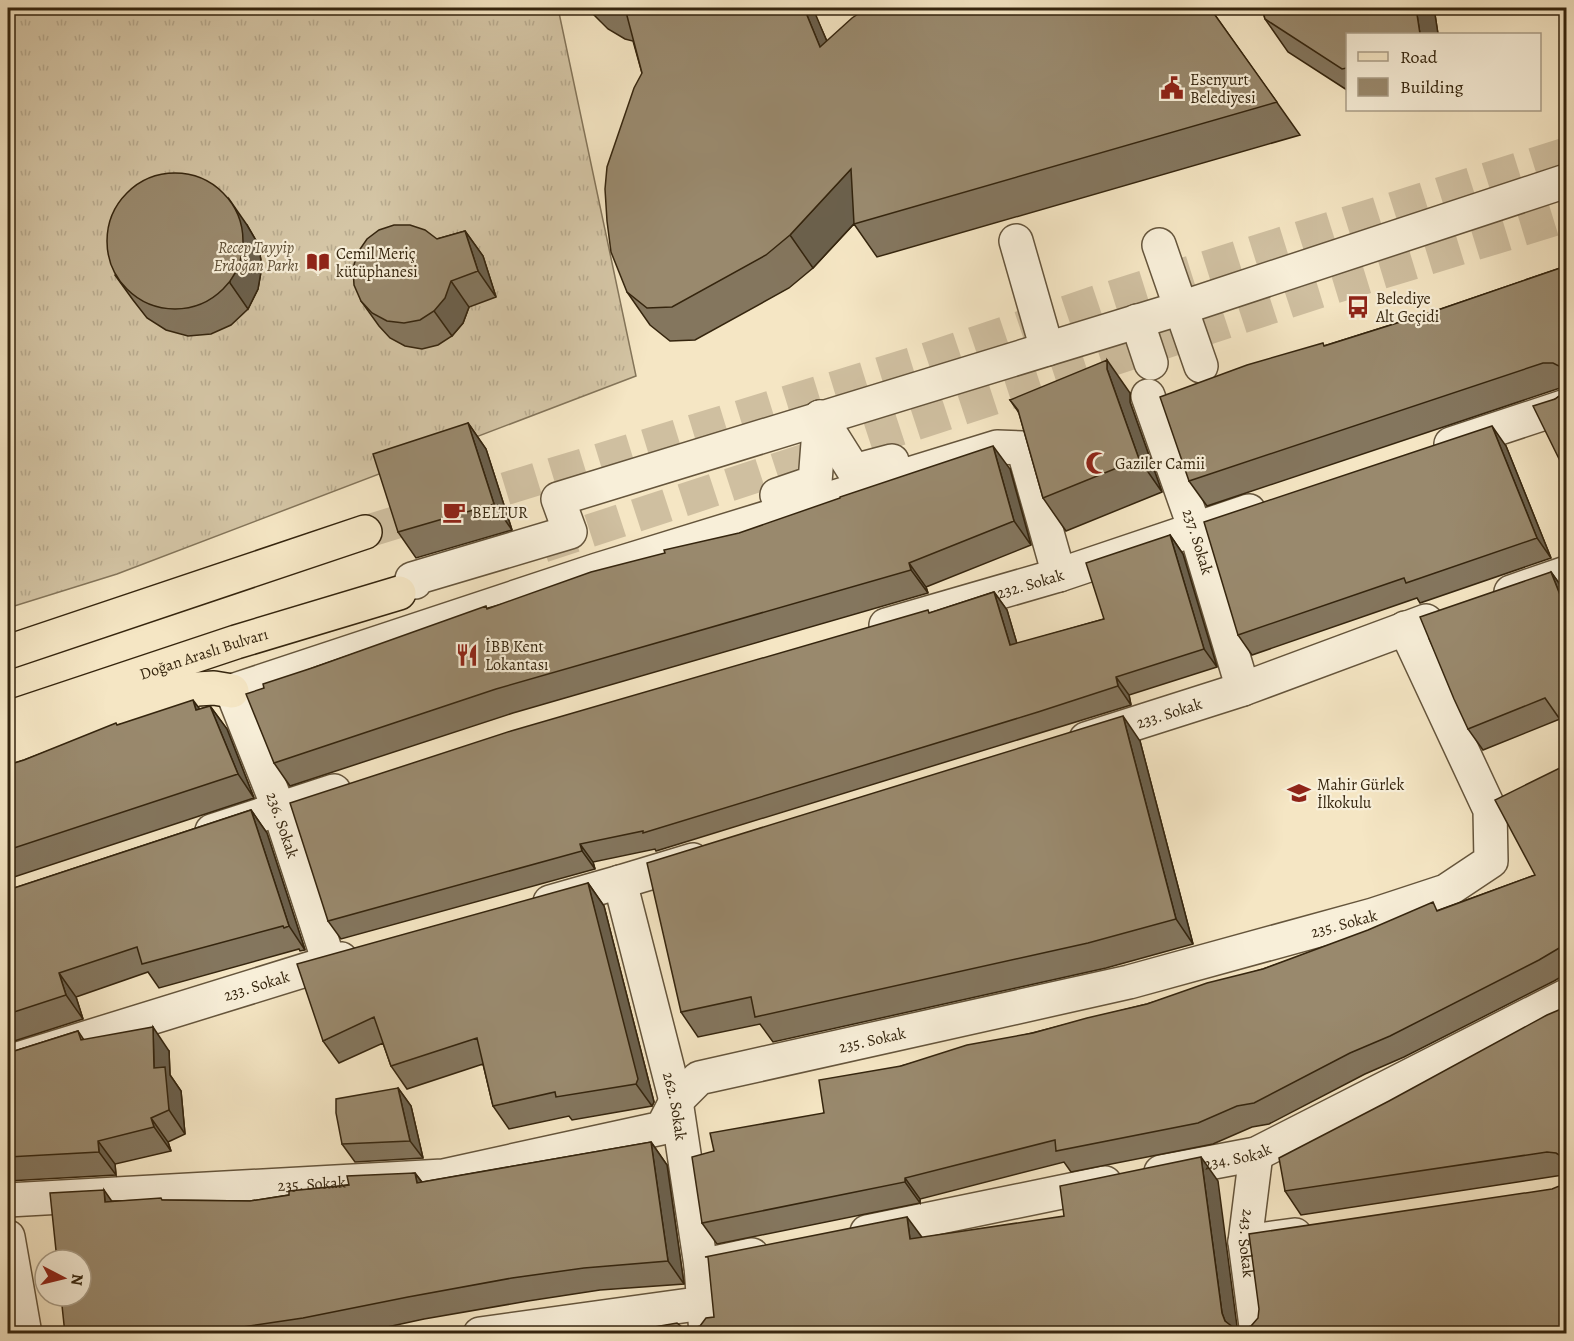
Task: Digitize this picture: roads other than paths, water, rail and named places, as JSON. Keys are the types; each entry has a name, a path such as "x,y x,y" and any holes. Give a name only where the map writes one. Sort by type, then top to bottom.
{"main road":[{"path":"8,652 365,532"},
{"name":"Doğan Araslı Bulvarı","path":"8,718 407,588"},
{"path":"8,750 197,688 232,691"}],"street":[{"path":"407,588 412,579 570,532 558,499 577,492 1181,308 1566,181"},
{"path":"1016,241 1047,348"},
{"path":"1159,245 1201,366"},
{"path":"1137,321 1152,363"},
{"name":"237. Sokak","path":"1148,396 1195,529 1243,689"},
{"path":"1420,454 1566,406"},
{"path":"820,417 854,471 1006,431 1023,448 1059,575"},
{"path":"597,570 618,550 815,482 820,417"},
{"path":"232,691 597,570 997,447 1023,448"},
{"path":"577,492 587,526"},
{"name":"232. Sokak","path":"864,631 1059,575 1274,503"},
{"name":"233. Sokak","path":"1056,748 1243,689 1405,628 1566,573"},
{"name":"235. Sokak","path":"8,1200 443,1176 662,1128 676,1101 699,1078 1129,982 1373,915 1446,891 1491,861 1490,810 1405,628"},
{"name":"236. Sokak","path":"232,691 279,809 329,962"},
{"path":"188,839 366,781"},
{"path":"519,910 723,850"},
{"name":"262. Sokak","path":"620,882 676,1101 701,1266 705,1318"},
{"name":"233. Sokak","path":"8,1062 374,950"},
{"name":"234. Sokak","path":"838,1238 1256,1154 1566,996"},
{"name":"243. Sokak","path":"1256,1154 1245,1242 1257,1334"},
{"path":"1245,1242 1325,1230"},
{"path":"8,1237 25,1334"},
{"path":"701,1266 781,1250"},
{"path":"480,1334 705,1318"}],"tunnel":[{"path":"365,532 924,360 1099,301 1566,154"},
{"path":"543,546 1318,292 1566,216"}],"place":[{"name":"Esenyurt Belediyesi","path":"1172,88"},
{"name":"Cemil Meriç kütüphanesi","path":"318,262"},
{"name":"Belediye Alt Geçidi","path":"1358,307"},
{"name":"Gaziler Camii","path":"1097,463"},
{"name":"BELTUR","path":"454,512"},
{"name":"İBB Kent Lokantası","path":"467,655"},
{"name":"Mahir Gürlek İlkokulu","path":"1299,793"}],"park label":[{"name":"Recep Tayyip Erdoğan Parkı","path":"256,256"}]}
